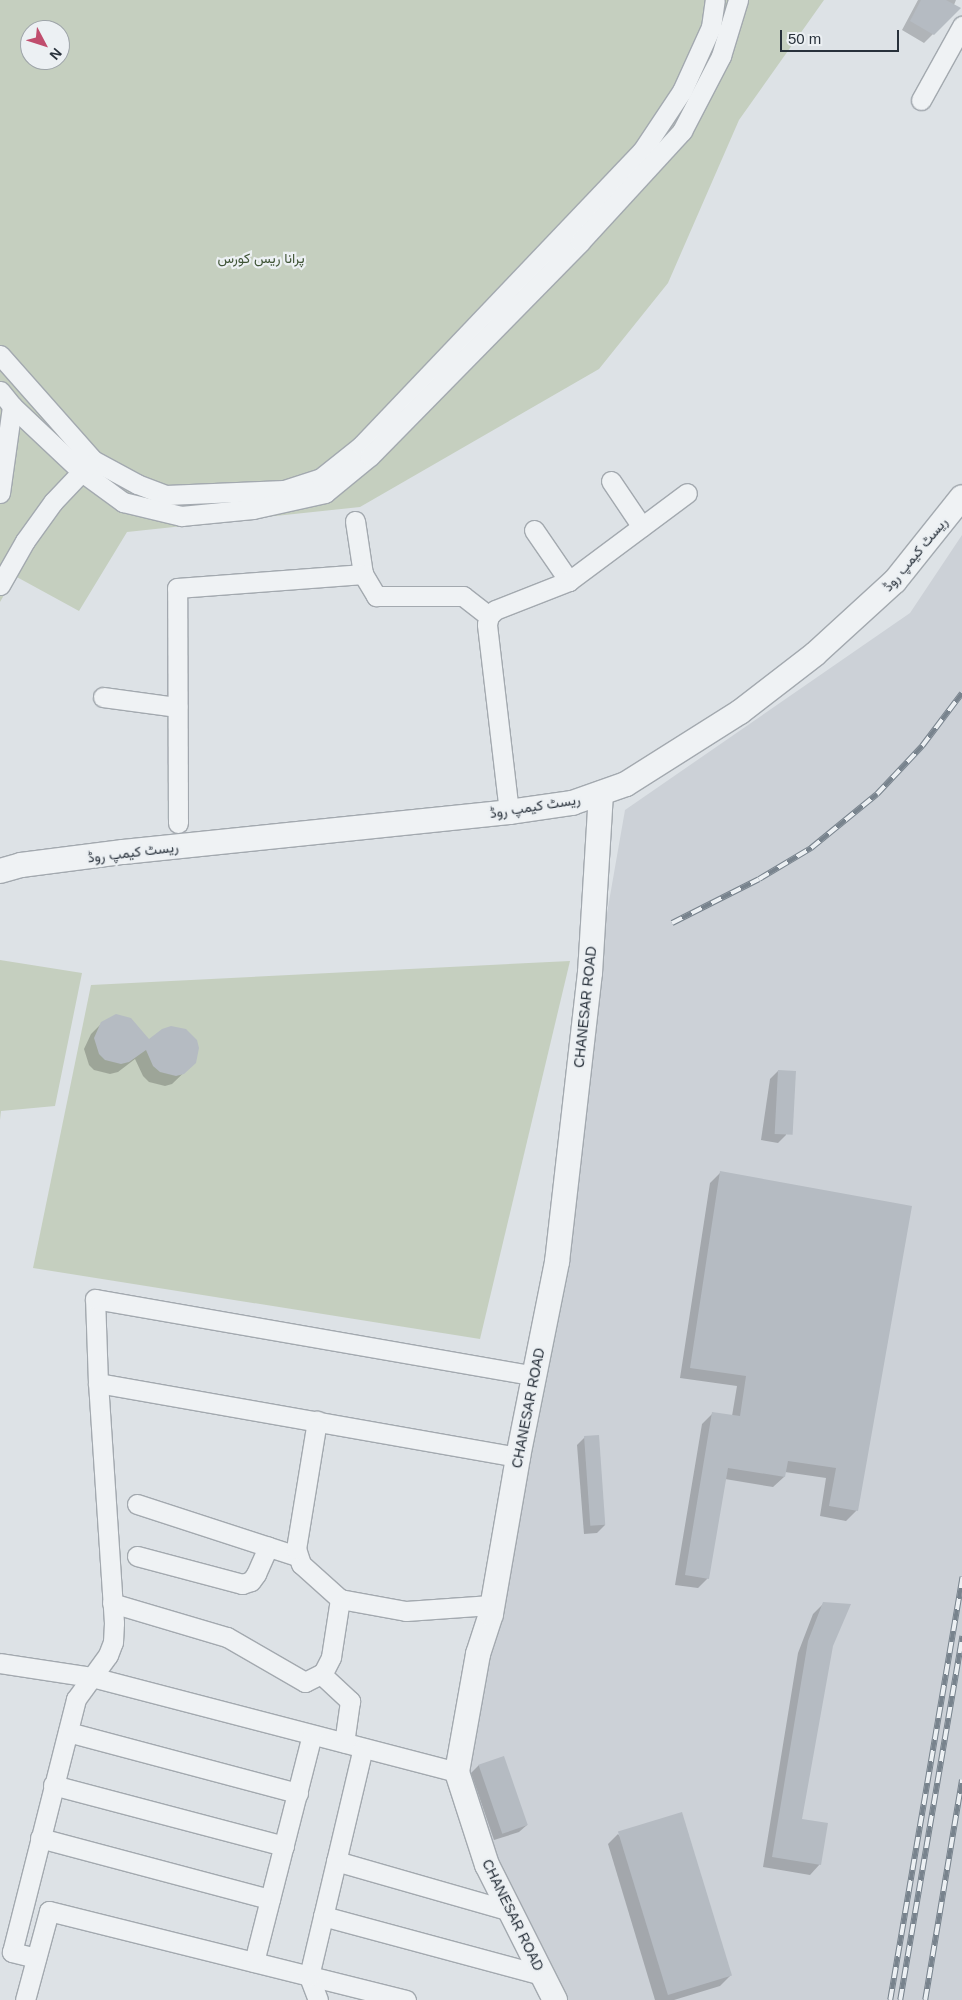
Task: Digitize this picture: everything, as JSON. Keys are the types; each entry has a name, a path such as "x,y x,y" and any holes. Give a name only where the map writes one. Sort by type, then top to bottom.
{"street":[{"path":"0,355 87,466 166,495 284,490 321,478 361,446 642,152 682,91 711,27 715,0"},
{"path":"6,399 87,466 123,502 181,516 253,509 325,494 370,456 580,242 682,132 721,56 738,0"},
{"path":"921,100 962,26"},
{"path":"0,493 6,399"},
{"path":"0,585 25,541 54,502 87,466"},
{"path":"611,480 642,527"},
{"path":"509,812 487,624 489,616 495,610 569,581 687,493"},
{"name":"ریسٹ کیمپ روڈ","path":"2,867 123,852 509,812 572,803 626,784 740,712 815,654 895,581 962,497"},
{"path":"355,521 363,574 376,596 463,596 489,616"},
{"path":"534,530 569,581"},
{"path":"178,823 177,588 363,574"},
{"path":"103,697 177,706"},
{"name":"CHANESAR ROAD","path":"555,2000 486,1865 457,1772 478,1654 491,1605 518,1456 557,1262 590,973 601,793"},
{"path":"36,1958 12,1952 76,1698 108,1655 112,1642 112,1603 98,1383 95,1299 535,1376"},
{"path":"98,1383 518,1456"},
{"path":"317,1421 296,1549 301,1564 340,1599 406,1611 491,1605"},
{"path":"137,1504 297,1556"},
{"path":"137,1556 242,1584 251,1581 256,1574 268,1547"},
{"path":"112,1603 227,1637 305,1682 321,1674 331,1658 340,1599"},
{"path":"0,1663 92,1677 457,1772"},
{"path":"321,1674 350,1701 344,1743"},
{"path":"68,1732 298,1793"},
{"path":"254,1962 312,1735"},
{"path":"318,2000 309,1976 363,1748"},
{"path":"53,1785 284,1846"},
{"path":"40,1838 270,1899"},
{"path":"336,1861 510,1911"},
{"path":"25,2000 49,1911 406,2000"},
{"path":"323,1916 542,1975"}],"shaded area":[{"path":"962,535 962,2000 555,2000 457,1772 625,810 910,613"}],"green space":[{"name":"پرانا ریس کورس","path":"0,0 824,0 739,120 668,283 599,369 360,507 127,532 79,611 15,576 0,602"},
{"path":"0,960 82,973 55,1106 1,1111 0,1120"},
{"path":"570,961 480,1339 33,1268 91,985"}],"building":[{"path":"921,0 946,0 961,8 934,35 910,21"},
{"path":"116,1014 131,1018 149,1039 162,1029 171,1026 186,1029 197,1040 199,1048 196,1063 184,1074 176,1076 160,1072 153,1066 146,1050 129,1062 121,1064 105,1060 99,1054 94,1038 101,1022"},
{"path":"778,1070 796,1071 793,1135 775,1134"},
{"path":"720,1171 912,1206 858,1511 829,1506 836,1468 788,1461 785,1477 728,1468 709,1579 685,1575 712,1412 740,1416 746,1376 690,1368"},
{"path":"599,1435 605,1525 590,1526 584,1436"},
{"path":"823,1602 851,1604 833,1646 802,1819 828,1823 821,1865 772,1857 808,1641"},
{"path":"504,1756 528,1825 502,1834 478,1765"},
{"path":"682,1812 732,1976 668,1995 618,1832"}],"railway":[{"path":"672,923 759,879 811,848 877,794 922,746 962,693"},
{"path":"890,2000 962,1577"},
{"path":"900,2000 962,1636"},
{"path":"925,2000 962,1780"}]}
